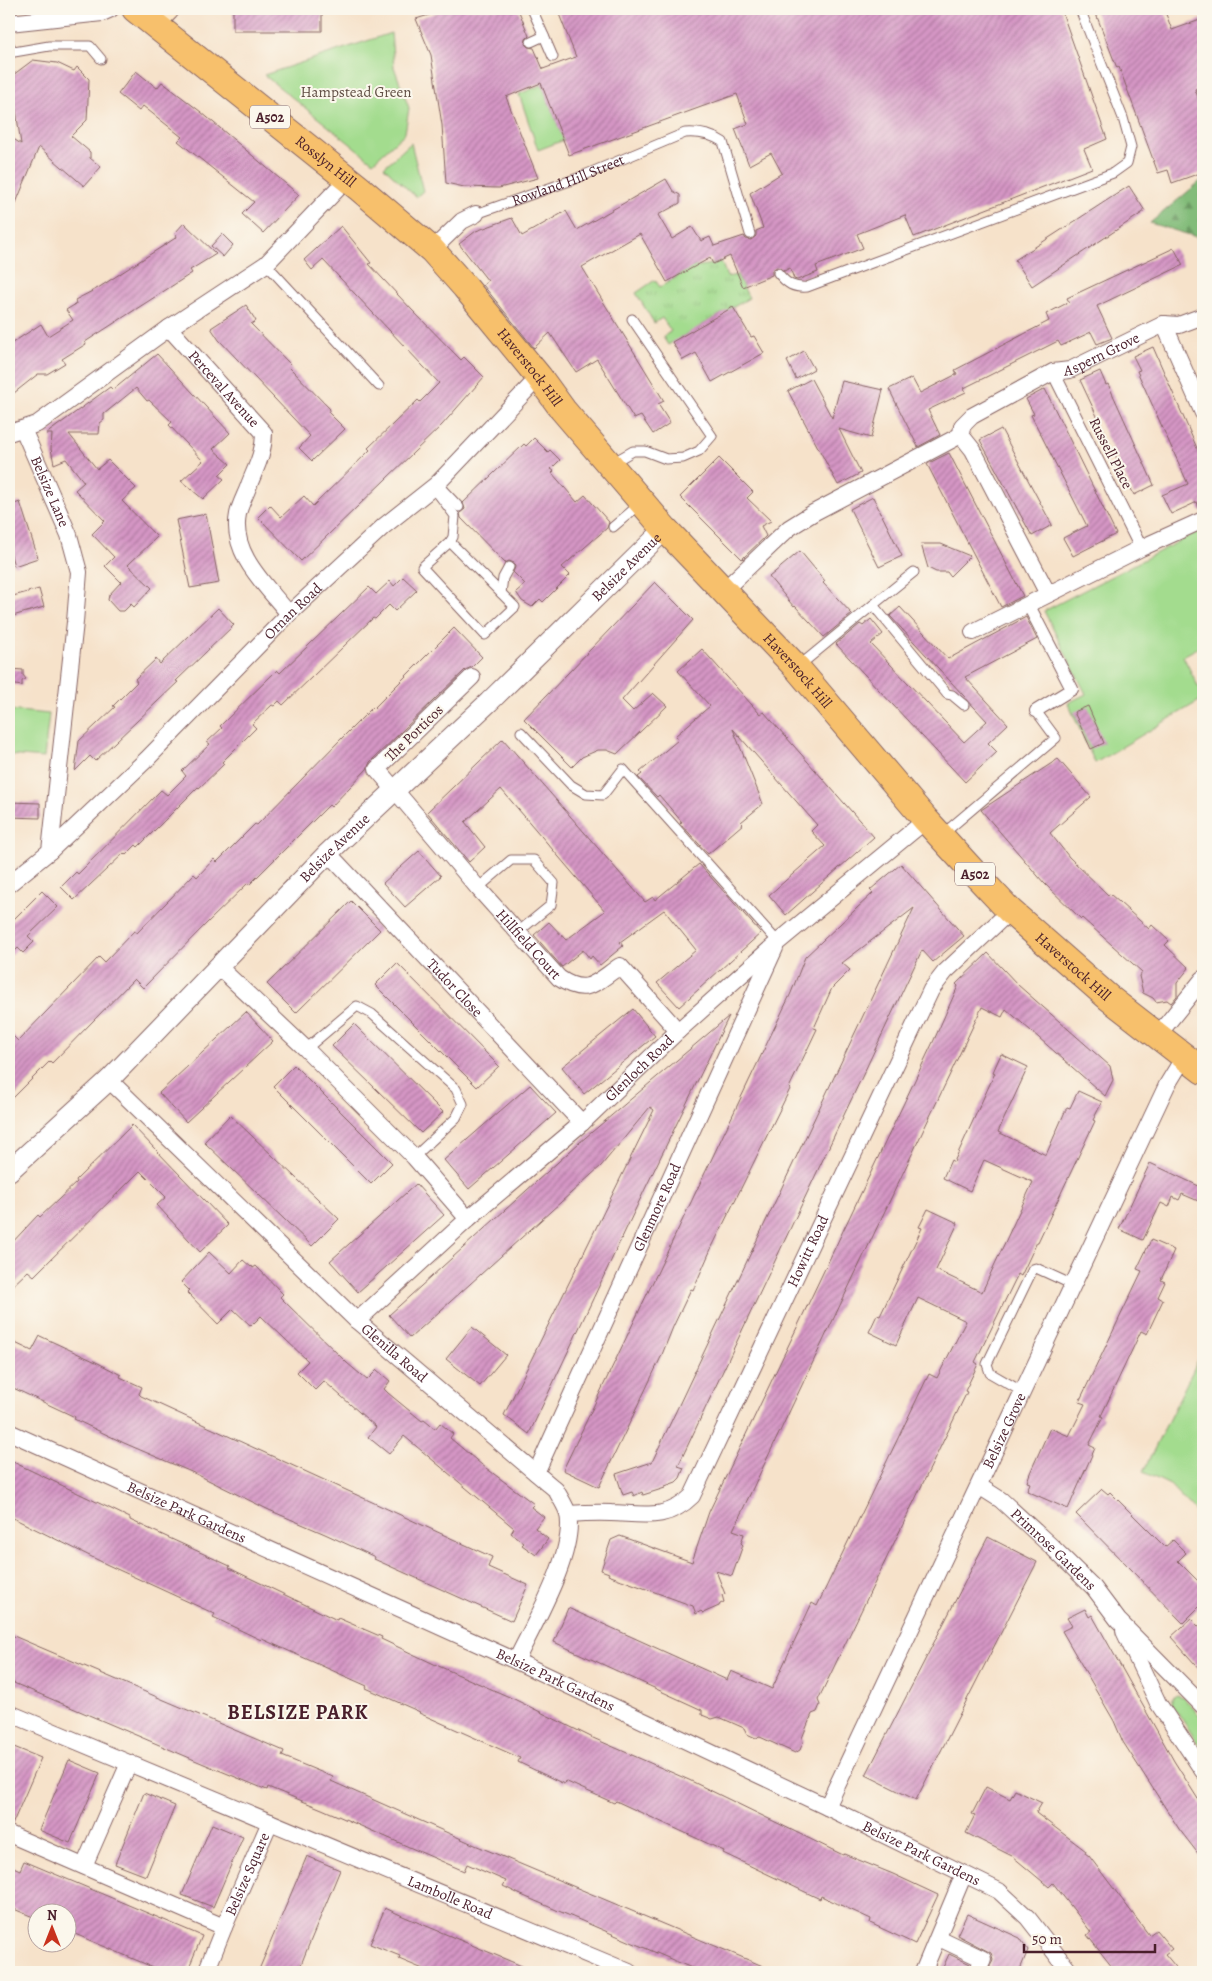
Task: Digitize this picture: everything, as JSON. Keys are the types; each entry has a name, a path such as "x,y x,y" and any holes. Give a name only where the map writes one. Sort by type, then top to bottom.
{"main road":[{"name":"Rosslyn Hill","path":"152,13 426,245"},
{"name":"Haverstock Hill","path":"426,245 448,266 539,377 563,410 665,529 796,668 933,828 1010,911 1109,998 1194,1064"}],"street":[{"path":"9,23 102,13 111,9"},
{"name":"Belsize Lane","path":"50,851 75,622 78,572 69,535 16,431 37,424 169,328 266,264 347,179"},
{"name":"Rowland Hill Street","path":"426,245 476,214"},
{"path":"1203,316 1179,325 1164,324 1203,413"},
{"name":"Aspern Grove","path":"722,591 788,528 961,435 962,426 972,416 1053,372 1070,370 1164,324"},
{"name":"Perceval Avenue","path":"169,328 264,434 264,447 260,462 238,514 238,537 243,555 289,614"},
{"name":"Russell Place","path":"1053,372 1141,548"},
{"name":"Ornan Road","path":"50,851 147,759 289,614 384,526 435,486 539,377"},
{"path":"961,435 973,450 1048,594"},
{"path":"973,632 1141,548 1203,520"},
{"name":"Belsize Avenue","path":"9,1171 109,1080 328,853 489,702 665,529"},
{"path":"1028,604 1072,689 1036,711"},
{"name":"The Porticos","path":"395,791 376,769 472,677"},
{"name":"Hillfield Court","path":"395,791 478,888 559,978 571,986 588,988 620,966 678,1031"},
{"name":"Glenloch Road","path":"357,1321 468,1219 582,1123 678,1031 778,942 933,828"},
{"path":"9,884 50,851"},
{"name":"Tudor Close","path":"328,853 582,1123"},
{"name":"Howitt Road","path":"568,1514 661,1514 671,1512 684,1504 692,1496 931,990 946,972 1010,911"},
{"name":"Glenmore Road","path":"536,1473 778,942"},
{"path":"219,967 306,1049 414,1157 468,1219"},
{"path":"1158,1036 1203,979"},
{"name":"Belsize Grove","path":"827,1807 1168,1085 1194,1064"},
{"name":"Glenilla Road","path":"109,1080 357,1321 556,1490 568,1514 569,1531 566,1549 551,1588 516,1661"},
{"name":"Belsize Park Gardens","path":"9,1432 516,1661 827,1807 999,1891 1028,1918 1070,1972"},
{"name":"Primrose Gardens","path":"979,1486 1001,1500 1024,1519 1094,1588 1118,1620 1203,1706"},
{"name":"Primrose Gardens","path":"1118,1620 1158,1703 1203,1771"},
{"name":"Belsize Square","path":"9,1713 270,1822 224,1927 9,1834"},
{"path":"84,1866 129,1763"},
{"name":"Lambolle Road","path":"270,1822 629,1972"},
{"path":"923,1972 964,1874"},
{"path":"206,1972 224,1927"},
{"path":"938,1938 983,1959 977,1972"}],"lane":[{"path":"532,9 553,57"},
{"path":"778,273 786,283 793,287 807,287 1113,173 1127,163 1131,147 1123,118 1080,9"},
{"path":"532,42 544,36"},
{"path":"11,51 49,46 90,46 101,59"},
{"name":"Rowland Hill Street","path":"476,214 575,179 685,133 698,132 714,136 724,142 750,234"},
{"path":"266,264 379,386"},
{"path":"609,464 633,451 645,451 666,460 683,458 699,451 712,436 632,319"},
{"path":"435,486 459,507"},
{"path":"435,486 455,516 454,537 422,567 485,635 515,607 450,542"},
{"path":"613,527 642,502"},
{"path":"501,592 503,578 509,567"},
{"path":"796,668 914,572"},
{"path":"874,605 947,694 952,695 964,705"},
{"path":"933,828 1056,738 1036,711"},
{"path":"521,732 571,785 586,794 603,795 623,769 778,942"},
{"path":"478,888 510,860 534,860 554,883 551,905 518,932"},
{"path":"306,1049 357,1006 372,1014 456,1089 464,1104 456,1118 414,1157"},
{"path":"1023,1392 990,1373 987,1364 1033,1269 1036,1268 1073,1286"}],"green space":[{"name":"Hampstead Green","path":"391,33 394,67 409,108 405,133 373,162 264,75"},
{"path":"542,85 564,140 538,150 519,94"},
{"path":"411,143 423,191 416,197 384,167"},
{"path":"1203,179 1203,239 1150,223"},
{"path":"721,261 727,277 737,275 749,298 668,345 663,337 671,331 662,318 654,323 636,293 655,280 660,287 693,267"},
{"path":"1203,529 1203,645 1183,656 1198,686 1203,691 1201,700 1095,763 1068,703 1086,694 1044,611"},
{"path":"9,710 49,714 44,758 9,755"},
{"path":"1203,1350 1203,1520 1170,1485 1143,1472"},
{"path":"1177,1695 1183,1697 1203,1719 1203,1751 1172,1704 1172,1698"}],"building":[{"path":"233,9 322,9 322,31 233,31"},
{"path":"448,9 518,9 529,36 525,44 528,47 534,48 543,69 576,57 557,9 1061,9 1107,139 1084,149 1092,168 914,237 905,215 857,234 863,248 816,266 818,272 797,280 794,279 790,268 784,271 777,267 772,270 772,275 743,287 730,256 713,264 710,258 667,282 640,234 582,267 664,401 658,404 670,423 653,434 641,416 634,419 597,359 576,372 550,333 534,348 483,285 488,281 459,244 476,231 512,218 522,236 566,211 577,230 666,179 673,191 680,195 680,203 658,215 672,239 692,227 701,241 710,237 714,246 744,236 746,239 751,240 756,236 756,231 763,228 750,193 782,173 771,153 749,165 735,129 748,124 737,94 569,155 541,83 506,97 538,178 499,188 464,187 446,183 442,125 431,55 416,19"},
{"path":"1094,9 1164,9 1172,30 1203,19 1203,87 1195,89 1203,112 1203,172 1172,183 1168,170 1158,173 1119,67 1117,68"},
{"path":"33,60 57,63 74,71 77,67 89,79 87,120 71,136 90,152 90,158 101,167 84,186 39,147 9,220 9,136 21,144 15,104 9,92 9,78"},
{"path":"136,71 157,88 162,82 201,112 299,195 263,233 242,214 254,202 178,141 182,137 143,106 139,111 118,94"},
{"path":"1129,186 1145,211 1032,286 1015,260"},
{"path":"184,223 216,254 190,270 192,273 85,342 86,344 62,359 65,363 47,374 38,374 9,397 9,345 41,324 48,336 73,320 66,310 76,304 75,300 98,288 177,237 175,233"},
{"path":"341,226 371,263 369,264 412,310 461,360 464,357 484,377 442,425 301,561 258,517 270,505 281,517 304,496 313,506 370,450 368,448 418,400 420,402 439,383 323,260 312,270 304,260"},
{"path":"222,234 233,245 223,257 211,246"},
{"path":"1174,248 1183,265 1097,306 1112,338 1097,344 1091,332 1061,346 1058,341 964,388 966,392 928,410 940,435 918,447 889,389 912,378 920,393 957,374 955,370 1049,321 1046,314 1069,302 1067,298"},
{"path":"246,305 256,321 251,324 291,365 289,367 330,409 328,412 345,429 312,461 299,448 310,436 219,340 211,328"},
{"path":"733,307 751,337 754,336 764,353 712,382 696,353 683,360 672,342"},
{"path":"1153,347 1203,462 1203,510 1200,511 1197,502 1171,514 1162,495 1188,484 1137,371 1140,370 1133,356"},
{"path":"804,351 814,369 796,379 787,361"},
{"path":"157,354 230,433 213,449 230,464 219,475 224,479 203,499 181,481 203,461 169,425 172,422 149,400 147,401 136,388 104,414 104,420 100,423 99,434 69,434 97,469 108,460 136,488 122,501 157,537 128,565 152,588 134,607 131,604 124,611 118,611 108,600 109,595 121,582 105,566 114,557 92,534 105,521 75,490 84,482 66,459 54,464 51,449 52,434 46,434 110,387 113,390"},
{"path":"1100,371 1106,385 1108,384 1154,485 1134,495 1080,380"},
{"path":"811,379 832,418 842,381 883,390 871,438 839,429 861,473 838,485 788,391"},
{"path":"1045,389 1116,534 1073,556 1063,538 1087,526 1031,415 1034,414 1026,399"},
{"path":"1001,429 1052,525 1032,536 980,440"},
{"path":"534,438 548,452 550,450 560,460 551,469 554,471 552,473 577,502 585,495 609,522 607,528 562,567 570,575 543,602 540,599 532,607 522,601 516,592 525,584 513,572 514,563 509,561 505,563 461,518 460,513 465,509 463,503 524,444 526,446"},
{"path":"949,453 1023,596 1001,607 927,464"},
{"path":"719,458 753,492 747,498 771,521 761,526 766,536 742,559 680,497"},
{"path":"873,497 902,556 879,567 850,509"},
{"path":"20,502 38,558 14,566 9,548 9,506"},
{"path":"206,514 219,583 190,588 176,520"},
{"path":"921,544 941,544 970,556 950,576 947,572 936,572 928,568"},
{"path":"800,551 825,581 823,583 852,614 824,637 794,607 769,577"},
{"path":"403,577 417,590 395,611 389,605 375,619 373,618 283,705 279,701 274,706 272,705 252,724 256,728 222,762 224,764 198,787 138,847 136,845 126,855 124,853 74,900 61,887 76,872 78,874 161,790 167,795 186,776 182,771 210,744 207,742 222,728 220,726 277,670 280,673 369,587 376,594 390,581 394,586"},
{"path":"655,582 693,620 622,700 633,711 653,693 667,706 617,754 607,750 598,750 582,757 572,767 524,719"},
{"path":"39,589 44,607 9,617 9,597"},
{"path":"900,607 948,659 1026,617 1037,639 965,677 1008,724 988,743 997,752 965,782 836,644 860,624 863,626 871,619 883,634 871,644 964,742 987,721 890,616"},
{"path":"218,608 234,625 176,681 178,682 95,761 90,756 75,771 79,741 115,707 113,706 137,682 135,679 156,659 160,664"},
{"path":"454,628 482,657 472,667 465,670 370,762 367,769 331,807 329,805 143,988 134,979 52,1063 50,1061 9,1102 9,1032 18,1041 99,957 104,962 134,931 137,933 194,874 197,877 214,859 217,862 255,824 257,825"},
{"path":"702,649 760,714 764,712 874,837 786,915 769,895 825,846 811,831 817,825 733,729 763,804 708,854 680,823 682,822 659,795 657,797 638,777 642,774 640,772 678,740 675,736 710,706 678,671"},
{"path":"9,669 23,670 23,675 26,679 22,681 22,686 9,684"},
{"path":"1088,706 1104,743 1091,749 1074,712"},
{"path":"503,739 645,902 653,897 655,900 699,864 761,933 679,1007 657,983 696,950 664,910 620,942 623,946 600,965 592,956 590,959 583,950 562,967 534,935 549,922 566,940 605,911 501,789 465,822 485,847 469,862 427,812"},
{"path":"1058,759 1091,797 1050,833 1069,857 1108,895 1110,894 1149,929 1152,925 1169,941 1165,945 1189,968 1177,983 1177,996 1171,1003 1167,1000 1156,1002 1153,998 1143,993 1139,976 1142,972 1081,919 1044,883 981,810"},
{"path":"9,802 40,803 40,818 9,817"},
{"path":"419,851 441,876 405,907 383,883"},
{"path":"901,864 964,936 933,962 922,950 678,1466 684,1468 680,1478 676,1482 665,1486 665,1488 643,1495 642,1492 634,1496 632,1492 623,1495 616,1474 652,1462 914,908 842,963 850,970 832,988 814,1028 817,1029 790,1089 711,1249 693,1290 691,1289 599,1487 563,1470 791,993 805,957 873,893 870,890"},
{"path":"42,891 58,907 28,936 34,942 23,953 18,948 9,957 9,924"},
{"path":"351,901 380,930 296,1013 267,984"},
{"path":"988,953 1018,985 1110,1066 1113,1080 1105,1096 1006,1009 1002,1017 982,1007 733,1530 744,1534 741,1543 743,1545 732,1576 716,1571 725,1594 722,1595 724,1602 703,1613 701,1611 696,1614 693,1606 608,1575 609,1573 601,1570 611,1540 620,1536 692,1562 709,1512 934,1040 958,986 956,984"},
{"path":"397,963 499,1066 477,1087 375,985"},
{"path":"633,1009 655,1036 584,1094 562,1067"},
{"path":"246,1012 273,1041 186,1122 159,1093"},
{"path":"729,1016 529,1434 504,1415 654,1110 650,1107 601,1166 410,1338 389,1315 579,1143"},
{"path":"354,1024 443,1112 421,1133 332,1046"},
{"path":"1001,1054 1028,1067 998,1132 1046,1155 1067,1107 1070,1108 1078,1091 1102,1102 1093,1120 1095,1121 1038,1242 1021,1276 1018,1274 975,1362 978,1364 965,1391 967,1392 818,1700 820,1705 817,1712 812,1714 802,1738 803,1742 800,1750 795,1753 760,1737 756,1738 747,1734 744,1728 719,1717 712,1719 702,1715 702,1710 554,1642 568,1608 727,1680 731,1671 772,1689 812,1603 817,1606 929,1374 937,1378 966,1321 918,1298 896,1345 869,1332 877,1315 880,1316 922,1228 919,1227 928,1209 958,1223 936,1270 982,1292 1033,1182 984,1160 970,1191 943,1178 951,1160 954,1162 995,1073 993,1072"},
{"path":"294,1065 392,1163 371,1184 273,1086"},
{"path":"530,1085 556,1113 469,1189 444,1160"},
{"path":"230,1115 339,1219 312,1246 204,1142"},
{"path":"132,1125 228,1225 200,1252 157,1205 166,1197 140,1171 34,1276 28,1271 9,1289 9,1246 38,1215 40,1217 77,1182 76,1180"},
{"path":"1150,1163 1203,1188 1203,1203 1182,1194 1179,1200 1173,1197 1169,1207 1161,1203 1143,1240 1119,1229"},
{"path":"416,1184 444,1215 358,1292 330,1261"},
{"path":"1151,1240 1174,1250 1161,1280 1165,1282 1158,1297 1163,1300 1147,1334 1141,1331 1101,1416 1103,1417 1089,1445 1095,1448 1068,1509 1027,1491 1030,1483 1027,1482 1050,1428 1069,1436 1085,1404 1079,1402 1142,1271 1137,1269"},
{"path":"209,1252 231,1273 243,1260 253,1268 256,1266 283,1294 280,1297 347,1363 367,1380 377,1370 390,1381 384,1389 388,1393 422,1421 424,1420 435,1429 440,1423 453,1434 450,1438 534,1504 531,1507 544,1517 535,1528 548,1539 536,1555 522,1545 524,1543 511,1533 514,1528 404,1436 389,1454 368,1437 376,1427 324,1381 315,1390 297,1372 308,1361 261,1316 251,1326 233,1309 218,1324 187,1292 189,1290 181,1282"},
{"path":"472,1327 506,1355 480,1386 446,1359"},
{"path":"40,1336 98,1363 121,1375 120,1377 142,1387 139,1394 141,1396 492,1557 488,1567 528,1585 512,1621 374,1559 375,1557 269,1510 196,1474 124,1443 74,1419 75,1417 9,1386 9,1340 32,1351"},
{"path":"9,1460 130,1518 130,1520 230,1566 229,1568 337,1620 338,1618 382,1637 381,1639 514,1699 593,1738 689,1780 843,1855 893,1874 938,1895 915,1944 870,1923 871,1919 821,1896 820,1899 723,1853 724,1851 616,1801 614,1803 565,1781 564,1784 518,1762 520,1758 419,1713 366,1688 367,1686 261,1640 213,1617 215,1614 108,1565 9,1516"},
{"path":"1102,1489 1108,1494 1110,1492 1165,1547 1173,1540 1186,1553 1178,1561 1203,1586 1203,1603 1183,1623 1076,1514"},
{"path":"988,1537 1037,1562 916,1800 866,1775"},
{"path":"1085,1609 1089,1617 1092,1615 1174,1761 1203,1807 1203,1860 1179,1829 1123,1742 1114,1721 1062,1631 1072,1626 1067,1618"},
{"path":"1191,1619 1203,1631 1203,1673 1171,1637"},
{"path":"9,1634 284,1751 282,1756 333,1777 331,1781 475,1845 777,1972 701,1972 519,1894 503,1886 506,1881 467,1864 464,1871 322,1809 268,1787 267,1790 9,1681"},
{"path":"9,1745 41,1758 12,1825 9,1824"},
{"path":"69,1760 100,1773 70,1843 39,1830"},
{"path":"986,1787 1010,1799 1015,1790 1042,1803 1036,1813 1086,1851 1085,1853 1149,1935 1156,1930 1172,1949 1165,1954 1180,1972 1116,1972 1087,1935 1091,1932 1053,1883 1049,1887 1012,1856 966,1833 975,1815 972,1814"},
{"path":"144,1793 175,1806 146,1876 115,1864"},
{"path":"212,1824 243,1837 213,1907 182,1895"},
{"path":"307,1856 340,1870 298,1972 258,1972"},
{"path":"24,1861 202,1936 187,1972 164,1972 78,1935 78,1904 28,1904 28,1915 9,1907 9,1865 20,1870"},
{"path":"385,1908 536,1972 430,1972 399,1959 400,1956 370,1944"},
{"path":"967,1914 1020,1938 1028,1950 1019,1972 988,1972 993,1959 991,1953 957,1935"},
{"path":"949,1954 970,1964 967,1972 941,1972"}],"district":[{"name":"BELSIZE PARK","path":"298,1712"}]}
